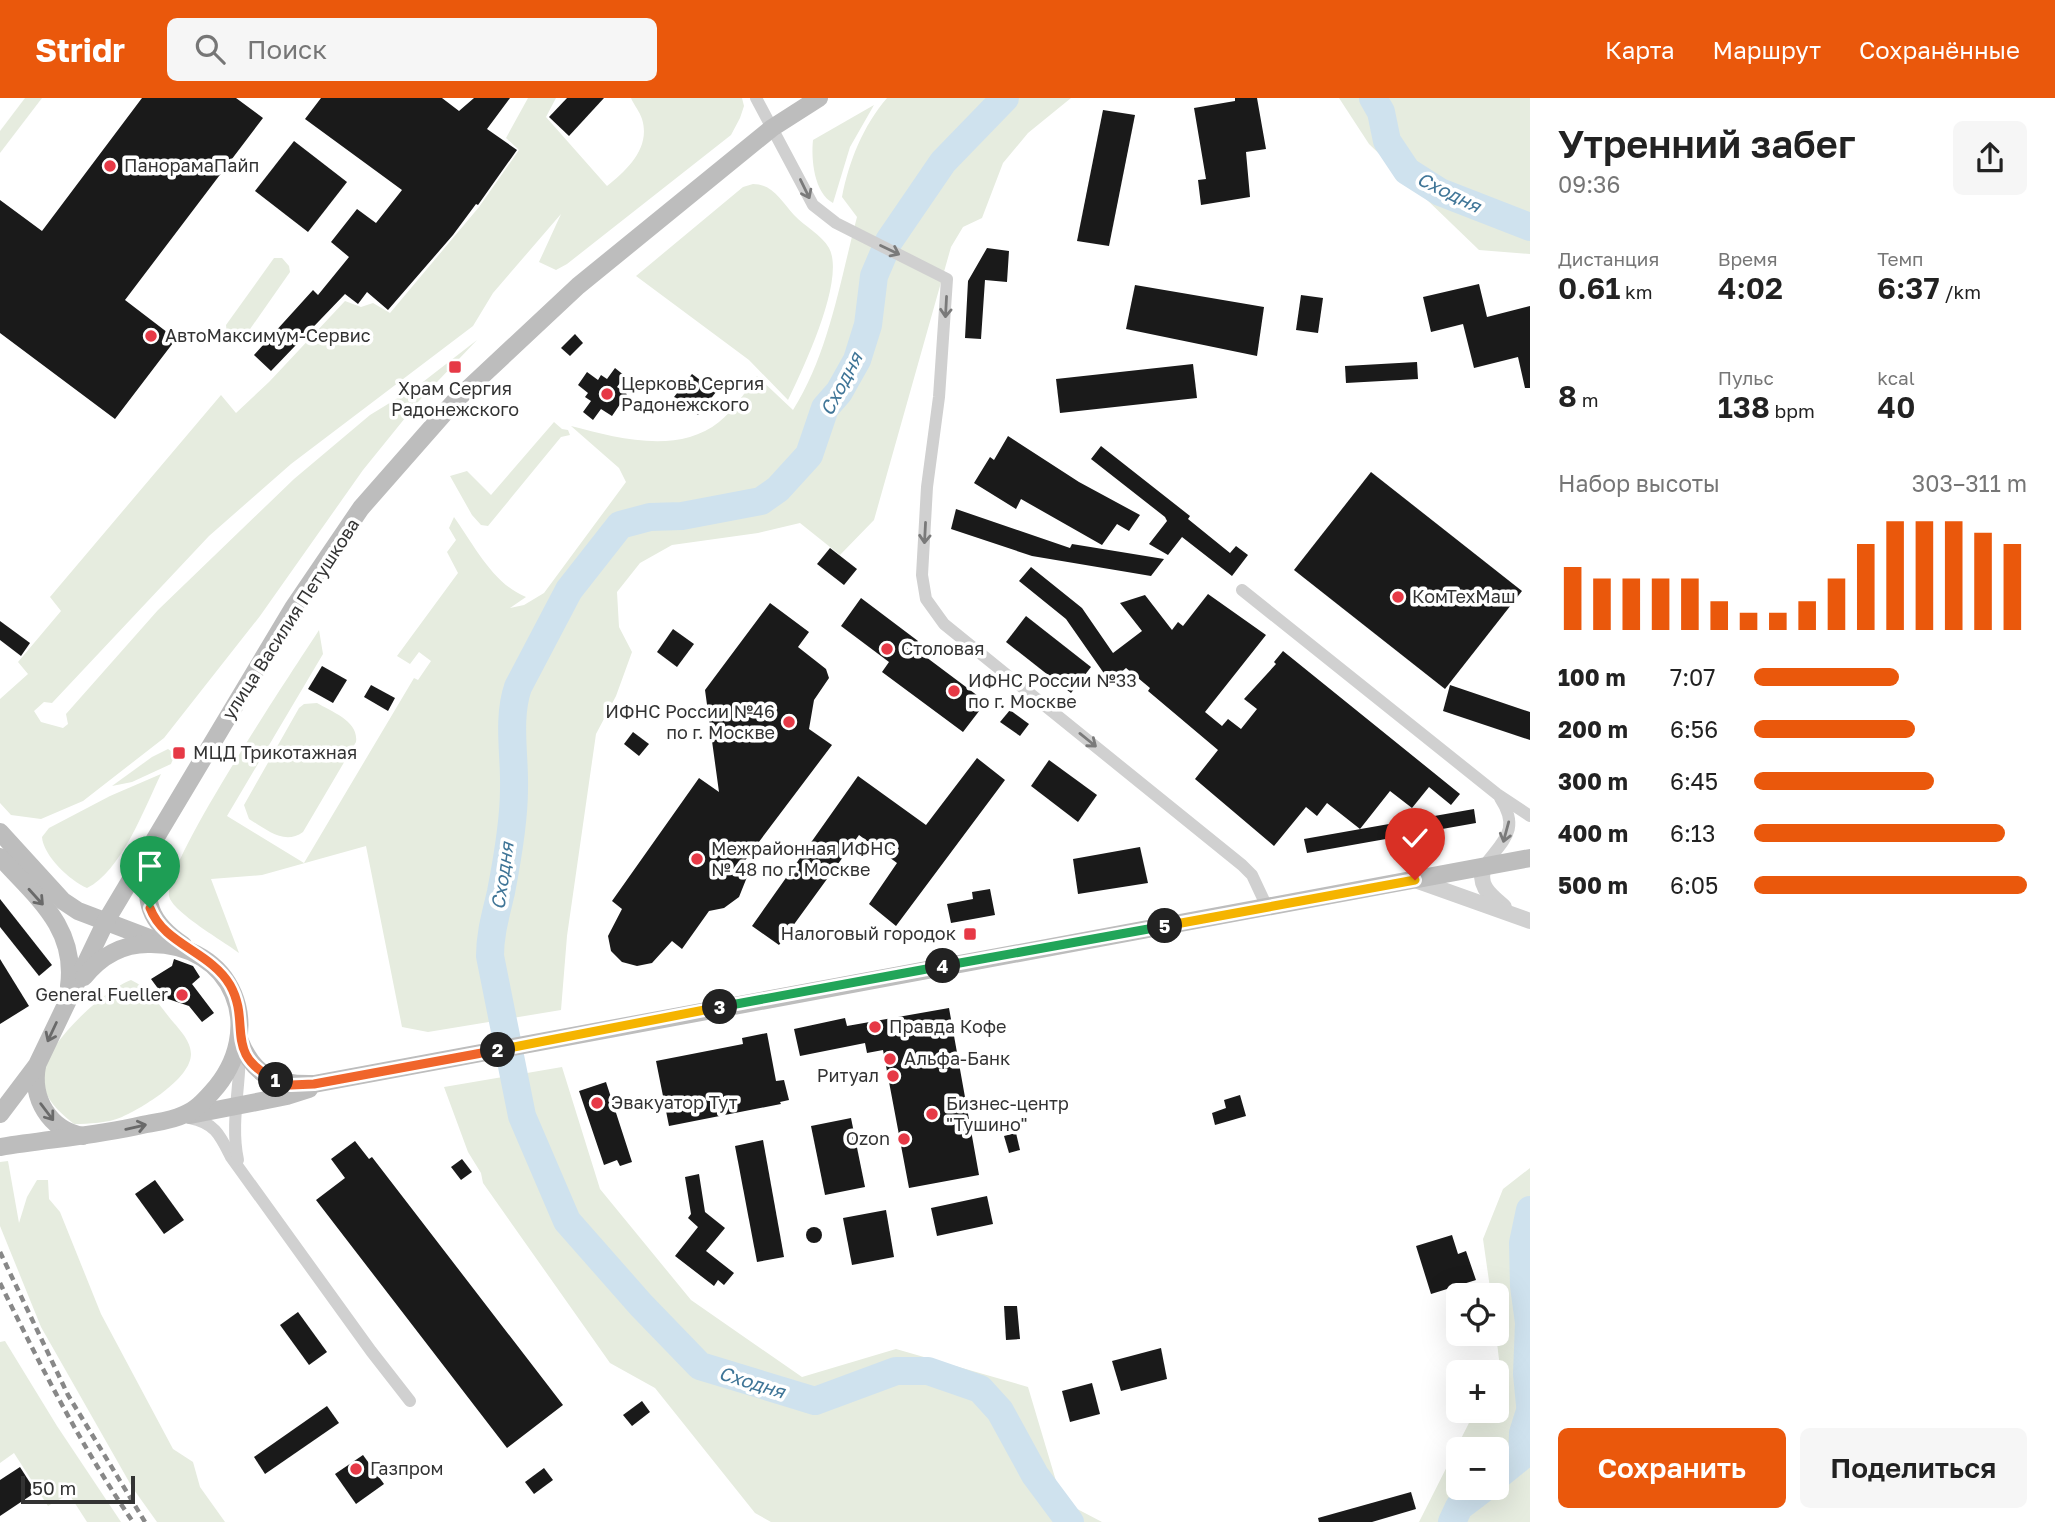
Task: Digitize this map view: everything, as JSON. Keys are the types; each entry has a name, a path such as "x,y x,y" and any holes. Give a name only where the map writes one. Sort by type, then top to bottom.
{"main road":[{"name":"улица Василия Петушкова","path":"67,999 106,921 293,608 361,509 408,452 455,401 578,286 772,128 819,98"},
{"path":"0,832 62,901 78,911 164,944 192,951 219,972 229,985 236,1003 239,1039 253,1067 291,1085 332,1081 1530,858"},
{"name":"улица Василия Петушкова","path":"148,852 147,890 155,921 192,951"},
{"path":"0,857 45,907 67,941 71,965 67,999"},
{"path":"0,1114 37,1065 67,999 87,974 114,951 137,944 164,944"},
{"path":"183,1116 205,1100 220,1084 229,1071 239,1039"},
{"path":"37,1065 34,1080 42,1107 64,1130 90,1137"},
{"path":"0,1147 90,1137 294,1095 332,1081"}],"street":[{"path":"756,98 813,205 836,223 947,279 939,397 927,488 922,575 926,599 944,624 1242,865 1251,875 1267,907"},
{"path":"1242,590 1497,794 1530,816"},
{"path":"1497,794 1507,809 1508,834 1484,866 1482,884 1488,894 1524,919"},
{"path":"1415,880 1524,919"},
{"path":"239,1039 241,1073 235,1141 240,1167"},
{"path":"183,1116 213,1126 220,1132 240,1167 371,1351 410,1401"}],"shaded area":[{"path":"25,98 42,98 0,153 0,131"},
{"path":"528,98 556,98 546,117 607,186 629,165 643,139 642,119 631,98 742,98 744,106 731,135 556,270 539,262 561,214 493,293 473,326 291,464 209,536 52,703 44,702 34,711 41,722 63,728 68,724 66,714 158,610 294,479 370,415 419,385 477,340 418,402 363,470 260,616 164,738 83,801 41,819 11,815 0,803 0,699 28,674 18,662 61,611 50,597 221,395 236,413 345,301 361,307 373,303 390,313 479,207 519,150 506,138"},
{"path":"887,98 1071,98 1028,133 1003,163 982,218 963,227 951,247 874,520 840,555 800,523 758,533 672,545 640,563 617,592 619,627 632,652 616,696 596,734 567,936 561,1010 428,1032 402,1027 366,846 262,875 211,879 239,953 179,910 169,896 173,877 186,846 232,766 319,630 323,654 227,816 304,863 414,678 418,680 431,661 419,652 410,664 397,656 458,573 447,552 456,540 449,528 454,517 494,573 514,591 526,597 510,608 524,605 544,593 626,482 619,468 571,426 627,439 666,441 685,438 703,432 719,422 757,376 793,410 825,341 857,217 842,197 849,170 864,132"},
{"path":"1339,98 1530,98 1530,254 1479,250 1369,144"},
{"path":"874,105 850,147 833,203 822,192 815,175 813,140"},
{"path":"753,184 772,190 798,219 822,239 829,248 833,262 832,280 820,324 788,400 749,360 636,276 743,187"},
{"path":"274,258 282,258 289,266 290,272 241,342 234,341 227,335 226,325"},
{"path":"554,422 562,429 568,430 570,435 561,437 488,526 481,525 472,515 450,476 467,471 491,495"},
{"path":"317,703 349,723 356,735 356,742 303,832 296,836 282,837 249,819 244,805 299,708 304,704"},
{"path":"168,749 175,754 171,764 132,782 112,786 152,757"},
{"path":"161,774 131,837 111,868 99,880 87,888 80,885 52,859 42,837 49,828 110,796"},
{"path":"131,980 152,996 183,1034 191,1054 189,1064 164,1092 131,1113 105,1122 74,1124 48,1097 43,1083 46,1062 65,1034 92,1006"},
{"path":"562,1067 600,1189 691,1300 802,1377 896,1349 1028,1387 1062,1501 1102,1522 771,1522 755,1513 655,1388 610,1363 483,1183 481,1173 468,1152 444,1087"},
{"path":"8,1161 19,1223 27,1197 37,1180 48,1180 49,1199 60,1212 101,1314 173,1449 193,1462 200,1487 225,1522 157,1522 132,1487 41,1327 0,1226 0,1162"},
{"path":"1530,1168 1530,1522 1419,1522 1446,1468 1446,1500 1509,1500 1509,1437 1462,1437 1469,1423 1509,1423 1509,1360 1499,1360 1497,1346 1509,1346 1509,1283 1489,1283 1483,1239 1503,1189"},
{"path":"5,1341 121,1522 87,1522 69,1494 48,1506 14,1453 0,1463 0,1342"}],"building":[{"path":"142,98 236,98 263,118 125,300 176,339 115,419 0,333 0,200 42,231"},
{"path":"321,98 442,98 459,111 474,98 510,98 487,129 517,150 478,205 476,204 453,235 388,310 367,292 358,304 345,294 271,371 254,355 313,290 318,295 349,257 331,242 357,209 376,223 402,190 305,119"},
{"path":"567,98 604,98 569,136 549,117"},
{"path":"1235,98 1257,98 1266,149 1246,152 1250,197 1201,205 1198,180 1206,179 1194,108 1235,101"},
{"path":"1103,110 1135,115 1109,246 1077,241"},
{"path":"294,141 347,182 308,232 255,191"},
{"path":"987,248 1009,251 1007,282 985,280 981,339 965,338 968,281"},
{"path":"1479,284 1487,317 1530,306 1530,388 1525,388 1518,357 1474,368 1463,324 1431,332 1423,297"},
{"path":"1135,285 1264,307 1257,356 1126,329"},
{"path":"1301,295 1323,298 1318,333 1296,330"},
{"path":"575,334 583,343 570,356 561,348"},
{"path":"1417,362 1418,379 1346,383 1345,366"},
{"path":"1193,364 1197,398 1060,413 1056,379"},
{"name":"Церковь Сергия Радонежского","path":"615,368 625,376 617,387 627,394 612,416 601,409 593,420 583,412 591,401 585,397 588,393 578,385 587,372 598,380 601,375 607,379"},
{"path":"692,374 716,392 698,415 674,397"},
{"path":"1008,436 1079,482 1140,515 1129,531 1117,524 1102,545 1021,499 1016,509 974,483 990,457 994,460"},
{"path":"1101,446 1190,516 1188,519 1230,553 1236,546 1248,555 1232,576 1182,537 1168,555 1149,544 1167,521 1091,459"},
{"path":"1371,472 1522,591 1445,689 1294,570"},
{"path":"956,509 1070,548 1072,544 1164,559 1151,576 1032,556 951,529"},
{"path":"830,548 857,569 844,585 817,564"},
{"path":"1031,567 1082,608 1113,653 1142,631 1120,603 1145,595 1172,630 1178,622 1183,626 1208,594 1266,635 1205,712 1222,726 1228,719 1241,729 1257,709 1244,699 1276,664 1274,662 1283,651 1460,794 1451,805 1429,787 1412,808 1390,791 1360,829 1327,803 1317,816 1306,807 1274,846 1195,779 1218,750 1148,691 1150,688 1126,668 1110,682 1066,619 1019,581"},
{"path":"861,598 918,641 914,648 986,702 963,732 882,672 889,662 841,626"},
{"path":"770,603 809,632 798,647 826,669 829,678 814,700 809,729 832,745 743,863 747,877 739,897 724,908 709,911 682,949 672,941 652,963 637,966 622,962 611,951 608,936 622,909 612,901 699,778 719,792 705,690"},
{"path":"1026,616 1091,667 1071,693 1006,642"},
{"path":"0,621 30,643 21,656 0,640"},
{"path":"673,629 694,644 677,667 657,652"},
{"path":"322,666 347,680 333,703 308,689"},
{"path":"371,685 395,698 388,711 364,697"},
{"path":"1450,685 1530,712 1530,740 1443,711"},
{"path":"1010,710 1029,724 1020,736 1000,722"},
{"path":"633,732 649,744 639,756 624,744"},
{"path":"977,758 1005,780 896,926 869,904 897,863 859,835 779,945 752,926 858,776 926,825"},
{"path":"1049,760 1097,795 1078,822 1031,786"},
{"path":"1474,809 1476,823 1307,853 1304,839"},
{"path":"1140,847 1148,883 1078,894 1073,859"},
{"path":"990,889 995,915 951,923 947,904 973,899 972,892"},
{"path":"0,899 52,965 39,976 0,927"},
{"path":"0,959 29,1006 0,1024"},
{"path":"174,959 193,966 200,977 192,984 214,1013 202,1022 189,1006 165,998 151,979 172,966"},
{"name":"Бизнес-центр \"Тушино\"","path":"949,1008 979,1175 909,1188 883,1050 867,1053 865,1043 800,1056 794,1029 845,1018 847,1026"},
{"path":"767,1033 776,1081 784,1080 789,1100 780,1102 781,1104 669,1126 656,1061 743,1044 742,1038"},
{"path":"606,1082 632,1162 620,1166 617,1160 604,1165 579,1091"},
{"path":"1240,1095 1246,1116 1215,1125 1212,1113 1226,1108 1224,1100"},
{"path":"851,1118 865,1187 825,1195 811,1126"},
{"path":"1016,1133 1020,1150 1009,1153 1004,1136"},
{"path":"763,1140 784,1257 757,1262 735,1146"},
{"path":"355,1141 369,1159 372,1157 563,1405 507,1448 316,1200 345,1178 331,1159"},
{"path":"462,1159 472,1172 461,1180 451,1167"},
{"path":"699,1174 705,1212 725,1228 706,1251 734,1273 724,1285 718,1280 714,1286 675,1256 698,1227 688,1218 691,1214 685,1177"},
{"path":"155,1180 184,1220 164,1234 135,1194"},
{"path":"987,1196 993,1224 937,1236 931,1208"},
{"path":"886,1210 894,1257 852,1265 843,1218"},
{"path":"811,1227 817,1227 822,1235 820,1241 811,1243 806,1238 806,1232"},
{"path":"1452,1235 1458,1254 1466,1251 1476,1280 1446,1283 1446,1289 1431,1294 1416,1246"},
{"path":"1004,1306 1017,1306 1020,1339 1006,1340"},
{"path":"298,1312 327,1352 309,1365 280,1325"},
{"path":"1161,1348 1167,1379 1121,1391 1112,1361"},
{"path":"1092,1383 1100,1414 1070,1422 1062,1391"},
{"path":"642,1401 650,1412 632,1426 623,1415"},
{"path":"327,1406 339,1423 265,1474 254,1457"},
{"path":"363,1455 384,1484 356,1504 335,1474"},
{"path":"20,1467 36,1492 0,1516 0,1480"},
{"path":"544,1468 553,1480 534,1494 525,1482"},
{"path":"1411,1492 1416,1509 1372,1522 1319,1522 1318,1518"}],"waterway":[{"name":"Сходня","path":"1005,98 943,162 889,241 874,276 868,325 857,360 839,392 825,408 809,455 778,489 761,501 682,516 650,517 620,525 569,590 518,687 515,699 512,725 513,814 490,956 522,1116 567,1221 641,1305 700,1366 815,1401 896,1371 928,1371 980,1389 1000,1411 1035,1475 1070,1522"},
{"name":"Сходня","path":"1373,98 1381,112 1387,141 1407,171 1440,192 1530,227"},
{"name":"Сходня","path":"1530,1210 1523,1243 1524,1286 1529,1323 1527,1374 1530,1405"},
{"name":"Сходня","path":"1509,1466 1522,1456 1523,1433 1530,1411"},
{"name":"Сходня","path":"1452,1522 1459,1507 1468,1500"}],"railway":[{"path":"0,1252 68,1395 145,1522"},
{"path":"0,1283 62,1405 133,1522"}],"place":[{"name":"ПанорамаПайп","path":"110,166"},
{"name":"АвтоМаксимум-Сервиc","path":"151,336"},
{"name":"Храм Сергия Радонежского","path":"455,367"},
{"name":"Церковь Сергия Радонежского","path":"607,394"},
{"name":"КомТехМаш","path":"1398,597"},
{"name":"Столовая","path":"887,649"},
{"name":"ИФНС России №33 по г. Москве","path":"954,691"},
{"name":"ИФНС России №46 по г. Москве","path":"789,722"},
{"name":"МЦД Трикотажная","path":"179,753"},
{"name":"Межрайонная ИФНС № 48 по г. Москве","path":"697,859"},
{"name":"Налоговый городок","path":"970,934"},
{"name":"General Fueller","path":"182,995"},
{"name":"Правда Кофе","path":"875,1027"},
{"name":"Альфа-Банк","path":"890,1059"},
{"name":"Ритуал","path":"893,1076"},
{"name":"Эвакуатор Тут","path":"597,1103"},
{"name":"Бизнес-центр \"Тушино\"","path":"932,1114"},
{"name":"Ozon","path":"904,1139"},
{"name":"Газпром","path":"356,1469"}],"route":[{"path":"150,908 155,921 172,937 206,960 229,985 236,1003 239,1039 253,1067 291,1085 314,1084 1415,880"}]}
